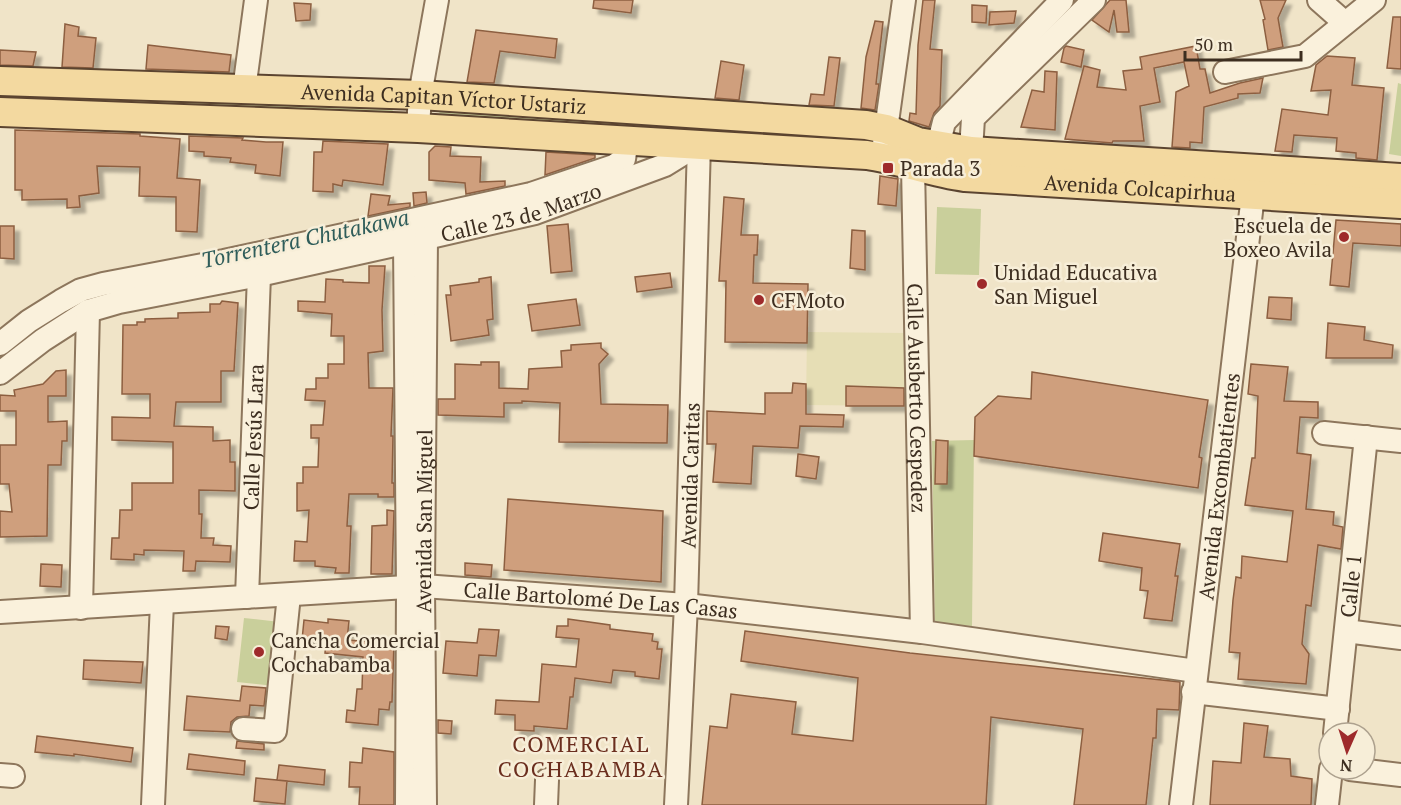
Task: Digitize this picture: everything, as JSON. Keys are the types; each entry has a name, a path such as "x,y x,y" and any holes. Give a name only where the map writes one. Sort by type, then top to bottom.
{"main road":[{"name":"Avenida Capitan Víctor Ustariz","path":"0,81 420,95 866,125 886,129"},
{"name":"Avenida Capitan Víctor Ustariz","path":"0,112 418,128 883,157"},
{"name":"Avenida Colcapirhua","path":"886,129 913,141 972,151 1254,181 1401,204"},
{"name":"Avenida Colcapirhua","path":"883,157 936,173 966,177 1254,181 1401,178"}],"street":[{"path":"244,90 256,0"},
{"path":"418,128 420,95 437,0"},
{"path":"883,157 904,0"},
{"path":"938,146 944,122 1062,0"},
{"path":"972,151 973,118 1094,0"},
{"path":"1319,0 1345,23"},
{"path":"1225,72 1305,56 1374,0"},
{"path":"0,344 28,321 81,290 531,194 614,166 624,159 627,140"},
{"name":"Calle 23 de Marzo","path":"0,373 43,340 88,311 119,302 259,275 535,213 665,165 699,144"},
{"name":"Avenida Caritas","path":"676,805 686,605 699,144"},
{"name":"Calle Ausberto Cespedez","path":"913,166 922,632"},
{"name":"Avenida Excombatientes","path":"1181,805 1254,181"},
{"name":"Avenida San Miguel","path":"407,805 416,586 416,241"},
{"name":"Calle Jesús Lara","path":"248,597 259,275"},
{"path":"81,608 88,311"},
{"path":"1324,433 1401,441"},
{"name":"Calle 1","path":"1336,721 1366,437"},
{"name":"Avenida San Miguel","path":"416,586 425,805"},
{"name":"Calle Bartolomé De Las Casas","path":"0,612 416,586 686,605 922,632 1338,709"},
{"path":"243,729 275,732 289,595"},
{"path":"153,805 162,603"},
{"path":"1346,631 1401,638"},
{"path":"1377,772 1401,775"},
{"path":"546,805 547,780"},
{"path":"1328,805 1330,781"}],"shaded area":[{"path":"807,332 907,333 906,406 806,405"}],"green space":[{"path":"1398,83 1401,84 1401,156 1389,154"},
{"path":"0,90 392,105 393,113 0,104"},
{"path":"439,110 871,137 869,145 440,116"},
{"path":"937,207 981,209 979,275 935,274"},
{"path":"974,440 972,626 935,624 932,441"},
{"name":"Cancha Comercial Cochabamba","path":"244,618 280,622 274,686 237,682"}],"building":[{"path":"594,0 633,0 631,13 593,8"},
{"path":"923,0 935,0 930,49 942,50 940,106 934,113 929,127 909,121 910,113 916,114 918,45"},
{"path":"1110,0 1126,0 1129,32 1117,32 1114,10 1109,32 1092,20"},
{"path":"1260,0 1286,0 1278,18 1283,47 1268,50 1263,20 1265,19"},
{"path":"294,3 311,4 310,20 296,21"},
{"path":"972,5 987,6 986,23 972,22"},
{"path":"1016,11 1014,23 989,25 990,12"},
{"path":"1393,17 1401,17 1401,69 1387,68"},
{"path":"875,21 883,22 875,110 861,108 866,57"},
{"path":"65,24 79,27 78,36 96,38 93,68 62,67"},
{"path":"476,30 557,39 555,58 500,51 494,83 467,82"},
{"path":"148,45 231,55 229,72 146,69"},
{"path":"1066,46 1084,50 1081,67 1061,62"},
{"path":"1196,46 1200,69 1205,69 1210,93 1263,78 1260,93 1238,94 1238,98 1204,107 1202,143 1190,142 1190,148 1172,147 1176,92 1189,86 1184,62 1154,68 1160,102 1140,106 1144,141 1113,141 1112,143 1065,139 1084,66 1100,70 1097,87 1126,90 1123,71 1142,69 1140,57"},
{"path":"0,50 36,52 33,66 0,65"},
{"path":"1327,56 1355,58 1352,85 1384,88 1377,160 1356,158 1356,153 1336,151 1337,138 1294,135 1292,152 1275,151 1282,109 1328,115 1331,90 1311,91 1316,65"},
{"path":"829,57 840,58 834,106 809,105 811,94 824,95"},
{"path":"721,61 744,65 739,100 715,98"},
{"path":"1045,71 1057,72 1055,130 1021,127 1032,90 1044,92"},
{"path":"15,130 140,134 140,136 180,139 177,178 200,180 197,232 176,231 176,197 139,196 140,167 97,166 99,193 79,196 80,207 67,208 67,199 22,200 22,190 15,190"},
{"path":"189,136 283,142 280,176 255,173 256,165 230,162 231,158 204,156 204,152 189,151"},
{"path":"323,141 388,144 383,185 343,180 342,186 333,184 333,192 313,191 314,152 322,152"},
{"path":"435,146 451,147 450,156 481,157 480,182 505,181 505,186 466,194 465,183 429,180 429,152"},
{"path":"546,152 595,155 595,158 545,175"},
{"path":"880,176 898,179 896,206 878,204"},
{"path":"426,192 427,203 414,206 413,193"},
{"path":"371,194 390,196 388,205 410,203 410,207 368,216"},
{"path":"724,197 744,199 741,235 758,235 757,255 754,255 753,283 808,284 807,343 725,342 726,281 719,281"},
{"path":"1336,220 1401,224 1401,246 1353,243 1349,287 1330,285"},
{"path":"568,224 572,271 551,273 547,226"},
{"path":"0,226 14,226 14,259 0,258"},
{"path":"852,230 865,231 865,270 850,268"},
{"path":"369,266 385,266 382,310 383,351 368,353 369,388 393,388 391,436 393,436 394,497 378,497 378,494 349,494 347,526 351,526 349,573 335,573 336,568 315,566 315,561 294,561 295,541 307,542 309,510 297,511 297,483 303,483 303,467 318,467 319,438 311,438 311,425 323,425 325,401 305,400 306,389 316,389 316,378 328,378 328,364 344,364 344,336 331,336 332,314 298,311 298,301 325,302 326,279 369,283"},
{"path":"670,273 672,287 637,292 635,277"},
{"path":"491,277 493,319 487,320 489,335 451,341 446,295 451,295 450,286 479,282 479,279"},
{"path":"1269,297 1292,298 1291,320 1267,318"},
{"path":"576,299 580,325 532,331 528,305"},
{"path":"222,301 238,303 234,371 221,371 221,402 176,402 174,426 213,427 213,441 230,440 230,462 235,462 235,491 199,490 199,514 202,514 201,538 214,538 213,545 231,546 230,562 196,561 195,571 183,571 184,551 144,550 144,555 134,554 134,560 111,559 112,538 119,538 120,510 132,510 132,483 173,483 173,442 112,440 112,417 150,418 150,394 122,394 123,325 137,325 137,322 145,322 145,319 178,318 178,313 210,312 210,304 220,304"},
{"path":"1328,323 1365,327 1364,340 1393,345 1392,358 1326,358"},
{"path":"601,343 601,348 608,354 599,364 601,404 668,405 667,443 559,442 560,403 522,401 522,403 504,403 504,417 438,415 438,399 455,399 455,364 481,365 481,362 499,362 499,388 528,389 529,369 562,367 561,351 571,350 571,345"},
{"path":"1251,364 1288,367 1284,401 1318,402 1318,418 1300,417 1297,453 1311,455 1306,509 1334,512 1333,525 1343,527 1341,549 1318,545 1311,606 1306,605 1302,644 1309,654 1306,684 1238,679 1240,653 1229,652 1236,577 1241,578 1242,556 1287,562 1293,511 1245,505 1252,458 1255,458 1258,396 1248,394"},
{"path":"66,370 66,396 48,396 48,422 67,421 67,441 62,441 61,465 48,465 47,536 0,537 0,511 12,512 9,484 0,484 0,445 16,445 16,411 0,411 0,395 15,396 14,390 43,384 56,371"},
{"path":"1032,372 1208,400 1199,457 1202,458 1198,488 974,456 975,417 998,396 1031,399"},
{"path":"793,383 806,384 806,414 844,415 843,427 800,426 798,448 753,446 751,484 713,482 716,444 707,444 707,411 765,414 765,393 792,393"},
{"path":"846,386 904,388 904,406 846,406"},
{"path":"936,440 948,441 947,484 935,484"},
{"path":"798,454 819,457 816,479 796,476"},
{"path":"508,499 663,511 661,582 504,570"},
{"path":"387,510 394,511 392,574 371,574 372,526 387,525"},
{"path":"1103,533 1180,544 1172,621 1144,618 1148,591 1140,590 1142,568 1099,561"},
{"path":"465,563 492,565 491,577 465,575"},
{"path":"41,564 62,565 61,587 40,586"},
{"path":"328,619 349,621 347,640 394,643 392,702 390,702 389,710 379,709 378,725 346,722 347,710 355,711 357,689 362,689 363,657 325,653 326,642 302,640 304,620 328,623"},
{"path":"568,619 610,625 610,629 653,634 652,641 658,642 657,649 662,649 659,679 635,676 635,672 613,670 611,683 575,678 573,697 570,697 567,729 534,726 534,731 515,730 515,715 495,714 496,700 539,702 542,664 576,667 579,639 556,637 557,626 568,626"},
{"path":"216,626 229,627 227,640 215,638"},
{"path":"479,629 499,630 496,656 479,655 477,676 443,673 446,641 477,643"},
{"path":"745,631 910,653 1180,682 1179,710 1157,709 1156,738 1153,738 1146,805 1074,805 1083,729 991,717 986,805 702,805 710,726 727,728 731,694 796,702 792,734 853,741 858,678 741,661"},
{"path":"84,660 143,662 141,683 83,679"},
{"path":"242,686 266,688 264,706 250,705 249,716 237,717 231,722 230,732 184,730 187,696 240,701"},
{"path":"438,720 452,721 451,734 438,733"},
{"path":"1244,723 1268,726 1264,757 1290,759 1291,776 1312,779 1311,805 1210,805 1213,761 1241,763"},
{"path":"37,736 133,748 131,762 74,754 74,756 35,752"},
{"path":"237,741 264,744 264,750 236,748"},
{"path":"363,748 394,752 394,805 359,805 360,787 349,787 350,762 362,763"},
{"path":"189,754 245,761 244,775 187,769"},
{"path":"279,765 325,770 324,785 277,780"},
{"path":"256,778 287,781 285,804 254,801"}],"place":[{"name":"Parada 3","path":"888,168"},
{"name":"Escuela de Boxeo Avila","path":"1344,237"},
{"name":"Unidad Educativa San Miguel","path":"982,284"},
{"name":"CFMoto","path":"759,300"},
{"name":"Cancha Comercial Cochabamba","path":"259,652"}],"district":[{"name":"COMERCIAL COCHABAMBA","path":"581,756"}],"water label":[{"name":"Torrentera Chutakawa","path":"305,238"}]}
